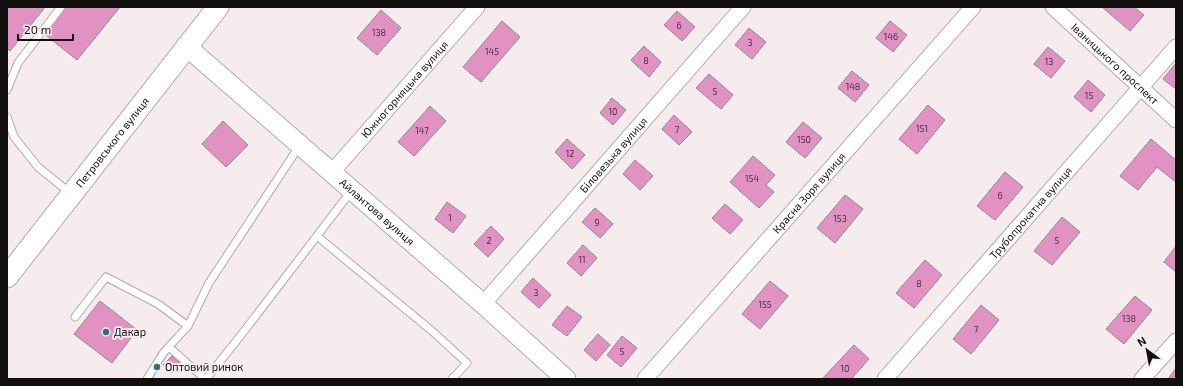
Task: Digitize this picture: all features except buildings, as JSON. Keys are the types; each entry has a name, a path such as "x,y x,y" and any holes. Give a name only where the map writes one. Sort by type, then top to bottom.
{"main road":[{"name":"Петровського вулиця","path":"7,276 218,7"}],"street":[{"name":"Южногорняцька вулиця","path":"332,172 476,7"},
{"name":"Біловезька вулиця","path":"483,304 743,7"},
{"name":"Красна Зоря вулиця","path":"645,379 973,7"},
{"name":"Іваницького проспект","path":"1054,7 1176,120"},
{"name":"Айлантова вулиця","path":"186,46 353,190 566,379"},
{"name":"Трубопрокатна вулиця","path":"885,379 1142,88 1176,47"},
{"path":"1142,379 1176,341"}],"lane":[{"path":"7,90 18,63 61,7"},
{"path":"7,117 14,138 33,161 71,194"},
{"path":"147,379 169,347 188,326 209,283 300,145"},
{"path":"169,347 206,379 318,237 353,190"},
{"path":"318,237 432,331 467,363 452,379"},
{"path":"75,317 106,277 158,304 188,326"}],"place":[{"name":"Дакар","path":"106,332"},
{"name":"Оптовий ринок","path":"157,367"}]}
